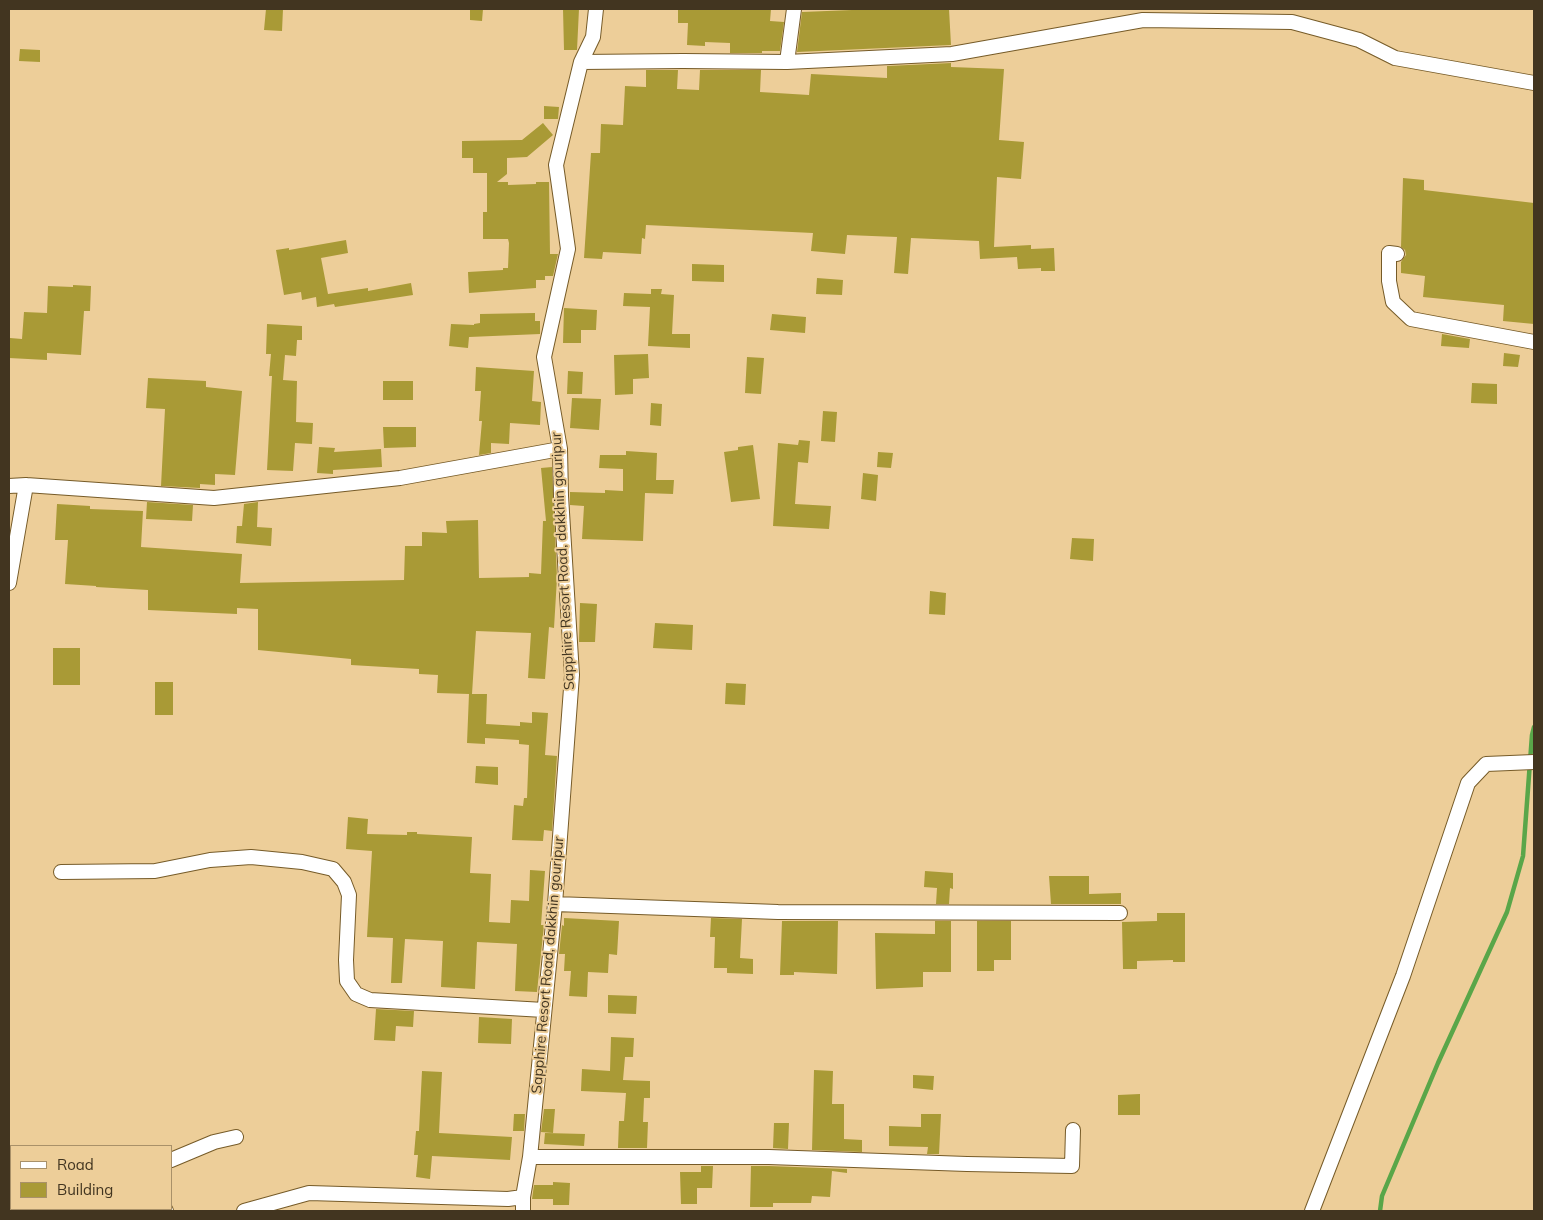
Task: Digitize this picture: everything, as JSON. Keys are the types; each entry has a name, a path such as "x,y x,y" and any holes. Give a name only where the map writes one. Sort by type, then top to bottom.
{"street":[{"name":"Sapphire Resort Road, dakkhin gouripur","path":"523,1211 555,904 572,675 560,449 544,357 568,249 556,165 581,62 593,37 596,9"},
{"path":"787,62 794,9"},
{"path":"581,62 787,62 952,54 1143,20 1292,22 1359,40 1395,58 1534,83"},
{"path":"1397,254 1389,253 1389,281 1393,302 1411,319 1534,342"},
{"path":"9,486 26,485 214,498 400,478 560,449"},
{"path":"9,583 26,485"},
{"path":"1312,1211 1403,976 1468,783 1486,764 1534,762"},
{"path":"61,872 155,871 210,860 251,857 302,862 333,869 344,882 349,895 347,981 356,994 370,1000 544,1010"},
{"path":"555,904 778,912 1120,913"},
{"path":"530,1157 768,1157 1072,1166 1073,1130"},
{"path":"172,1160 214,1142 236,1137"},
{"path":"244,1211 309,1193 508,1199 523,1197"}],"building":[{"path":"266,9 283,9 282,31 264,30"},
{"path":"470,9 483,9 482,21 470,20"},
{"path":"563,9 579,9 577,50 564,50"},
{"path":"678,9 771,9 770,21 784,22 780,51 730,53 730,43 705,42 705,46 687,45 688,23 678,23"},
{"path":"949,9 951,45 797,52 802,12"},
{"path":"20,49 40,50 40,62 19,61"},
{"path":"951,63 951,67 1004,69 999,140 1024,142 1021,179 997,177 994,247 1031,245 1031,249 1054,248 1055,271 1041,271 1041,268 1018,269 1017,257 980,259 979,241 911,238 908,274 894,273 897,237 847,235 845,254 811,251 813,233 646,225 645,239 642,238 641,254 603,252 602,259 584,258 591,153 600,153 601,124 623,125 625,86 646,87 646,70 678,70 677,89 699,90 700,70 761,70 760,92 809,95 811,74 887,78 887,66"},
{"path":"544,106 559,107 558,119 544,119"},
{"path":"543,123 553,135 527,157 507,158 507,174 497,182 508,182 508,185 549,182 550,254 558,254 553,276 545,276 545,280 536,280 536,288 469,293 468,272 508,268 509,243 508,239 483,239 483,212 487,212 487,173 473,173 473,158 462,158 462,141 522,140"},
{"path":"1403,178 1424,180 1424,190 1534,203 1534,324 1503,321 1504,305 1423,297 1425,276 1401,273 1401,262 1406,255 1405,250 1401,247"},
{"path":"346,240 348,253 321,258 328,294 368,288 368,291 411,283 413,295 335,307 334,304 317,307 316,297 302,300 301,292 284,295 276,250 289,248 289,250"},
{"path":"692,264 724,265 724,282 692,281"},
{"path":"817,278 843,280 842,295 816,294"},
{"path":"73,285 91,286 90,311 84,311 81,355 47,353 47,360 9,358 10,338 22,339 24,312 47,313 48,286 73,287"},
{"path":"651,289 662,289 661,294 674,295 672,334 690,334 690,348 648,346 650,307 623,306 624,293 651,294"},
{"path":"564,308 597,310 596,330 581,330 581,343 563,343"},
{"path":"535,313 535,321 540,321 540,334 469,337 468,348 449,346 451,324 474,325 480,323 480,314"},
{"path":"772,314 806,317 805,333 770,330"},
{"path":"267,324 302,326 302,340 297,340 296,356 285,355 283,380 297,381 296,422 313,423 312,444 295,443 293,471 267,470 272,376 269,376 271,354 266,354"},
{"path":"1442,334 1470,339 1469,348 1441,346"},
{"path":"1504,353 1520,355 1518,367 1503,366"},
{"path":"648,354 649,378 633,379 633,394 615,395 614,355"},
{"path":"747,357 764,358 761,394 745,393"},
{"path":"476,367 534,371 532,401 541,402 540,425 510,423 509,444 491,443 491,453 479,455 482,421 479,421 481,391 475,391"},
{"path":"568,371 583,372 582,394 567,394"},
{"path":"148,378 206,381 206,387 242,391 235,475 215,474 215,485 200,484 200,488 161,486 165,409 146,408"},
{"path":"383,381 413,381 413,400 383,400"},
{"path":"1472,383 1497,384 1497,404 1471,403"},
{"path":"572,398 601,399 599,430 570,428"},
{"path":"651,403 662,404 661,426 650,425"},
{"path":"823,411 837,412 835,442 821,441"},
{"path":"383,427 416,427 416,447 384,448"},
{"path":"799,440 810,441 808,463 798,462 795,504 831,506 829,529 773,526 778,443 798,445"},
{"path":"753,445 760,499 731,502 724,452 738,450 738,447"},
{"path":"319,447 335,448 334,452 381,449 382,467 333,470 333,474 317,473"},
{"path":"626,451 657,453 656,480 674,480 673,494 645,493 643,541 582,539 584,506 570,505 570,492 605,493 605,490 623,491 623,469 599,468 600,455 626,455"},
{"path":"878,452 893,453 891,468 877,467"},
{"path":"552,467 557,578 554,628 549,627 545,679 528,678 531,633 476,631 472,694 487,694 486,724 520,726 520,722 532,723 532,712 548,713 545,755 557,756 552,831 544,830 543,841 512,840 514,805 523,806 524,798 527,798 529,745 519,744 519,740 485,738 485,744 467,743 469,694 437,693 438,675 419,674 419,669 351,665 351,659 258,650 258,609 237,608 237,614 148,610 148,590 65,584 68,540 55,540 57,504 90,506 90,509 143,511 141,547 242,554 240,583 404,580 405,546 422,546 422,532 447,533 446,521 478,520 479,578 529,577 529,573 541,574 543,521 546,521 541,468"},
{"path":"863,473 878,475 876,501 861,499"},
{"path":"147,502 193,505 192,521 146,519"},
{"path":"258,502 257,527 272,528 271,546 236,543 237,526 242,526 244,504"},
{"path":"1072,538 1094,539 1093,561 1070,559"},
{"path":"930,591 946,593 945,615 929,614"},
{"path":"580,603 597,604 595,642 579,642"},
{"path":"655,623 693,625 692,650 653,648"},
{"path":"53,648 80,648 80,685 53,685"},
{"path":"155,682 173,682 173,715 155,715"},
{"path":"726,683 746,684 745,705 725,704"},
{"path":"476,766 498,767 498,785 475,783"},
{"path":"348,817 368,819 367,834 407,835 407,832 417,832 417,834 472,837 470,873 491,874 489,922 510,923 511,900 529,901 530,870 545,871 541,925 544,925 537,992 515,991 517,944 477,942 475,989 441,987 443,941 405,939 402,983 391,983 393,938 367,937 372,851 346,849"},
{"path":"925,871 953,873 953,889 950,888 949,904 936,904 937,888 924,887"},
{"path":"1049,876 1089,876 1089,894 1121,893 1121,904 1051,904"},
{"path":"1157,913 1185,913 1185,962 1173,962 1173,960 1137,961 1137,969 1123,969 1122,922 1157,921"},
{"path":"564,918 619,921 617,955 609,954 608,973 588,972 587,997 569,996 571,971 564,971 565,954 559,954"},
{"path":"711,918 742,919 740,958 753,959 753,974 727,973 727,968 714,968 715,937 710,937"},
{"path":"782,921 838,921 837,974 794,972 794,975 780,975"},
{"path":"935,921 951,921 951,972 923,972 923,987 876,989 875,933 935,934"},
{"path":"977,921 1011,921 1011,960 994,960 994,971 977,971"},
{"path":"608,995 637,996 636,1014 608,1013"},
{"path":"376,1009 414,1011 413,1027 396,1026 395,1041 374,1040"},
{"path":"479,1017 512,1019 511,1044 478,1043"},
{"path":"611,1037 634,1038 633,1057 625,1057 623,1080 650,1081 650,1098 644,1098 643,1122 648,1122 647,1148 618,1148 619,1121 624,1121 626,1093 581,1091 582,1069 610,1071"},
{"path":"814,1070 833,1071 832,1104 844,1104 844,1139 862,1140 862,1152 812,1150"},
{"path":"422,1071 442,1072 439,1133 512,1137 510,1160 432,1156 430,1179 416,1177 418,1155 414,1155 416,1131 419,1131"},
{"path":"913,1075 934,1076 933,1090 913,1088"},
{"path":"1140,1094 1140,1115 1118,1115 1118,1095"},
{"path":"544,1109 555,1109 553,1133 541,1132"},
{"path":"514,1114 525,1114 524,1131 513,1131"},
{"path":"921,1114 941,1114 939,1154 927,1154 928,1147 889,1146 889,1126 921,1127"},
{"path":"774,1123 789,1123 788,1149 773,1148"},
{"path":"545,1133 585,1134 584,1146 544,1144"},
{"path":"701,1166 713,1166 712,1188 697,1188 697,1204 681,1204 680,1172 701,1172"},
{"path":"751,1166 847,1169 847,1173 832,1171 830,1197 812,1196 811,1203 773,1203 773,1207 750,1207"},
{"path":"553,1182 570,1183 569,1205 553,1205 553,1199 532,1199 534,1185 553,1185"}],"waterway":[{"path":"1380,1211 1382,1196 1438,1063 1507,912 1523,856 1534,727"}]}
